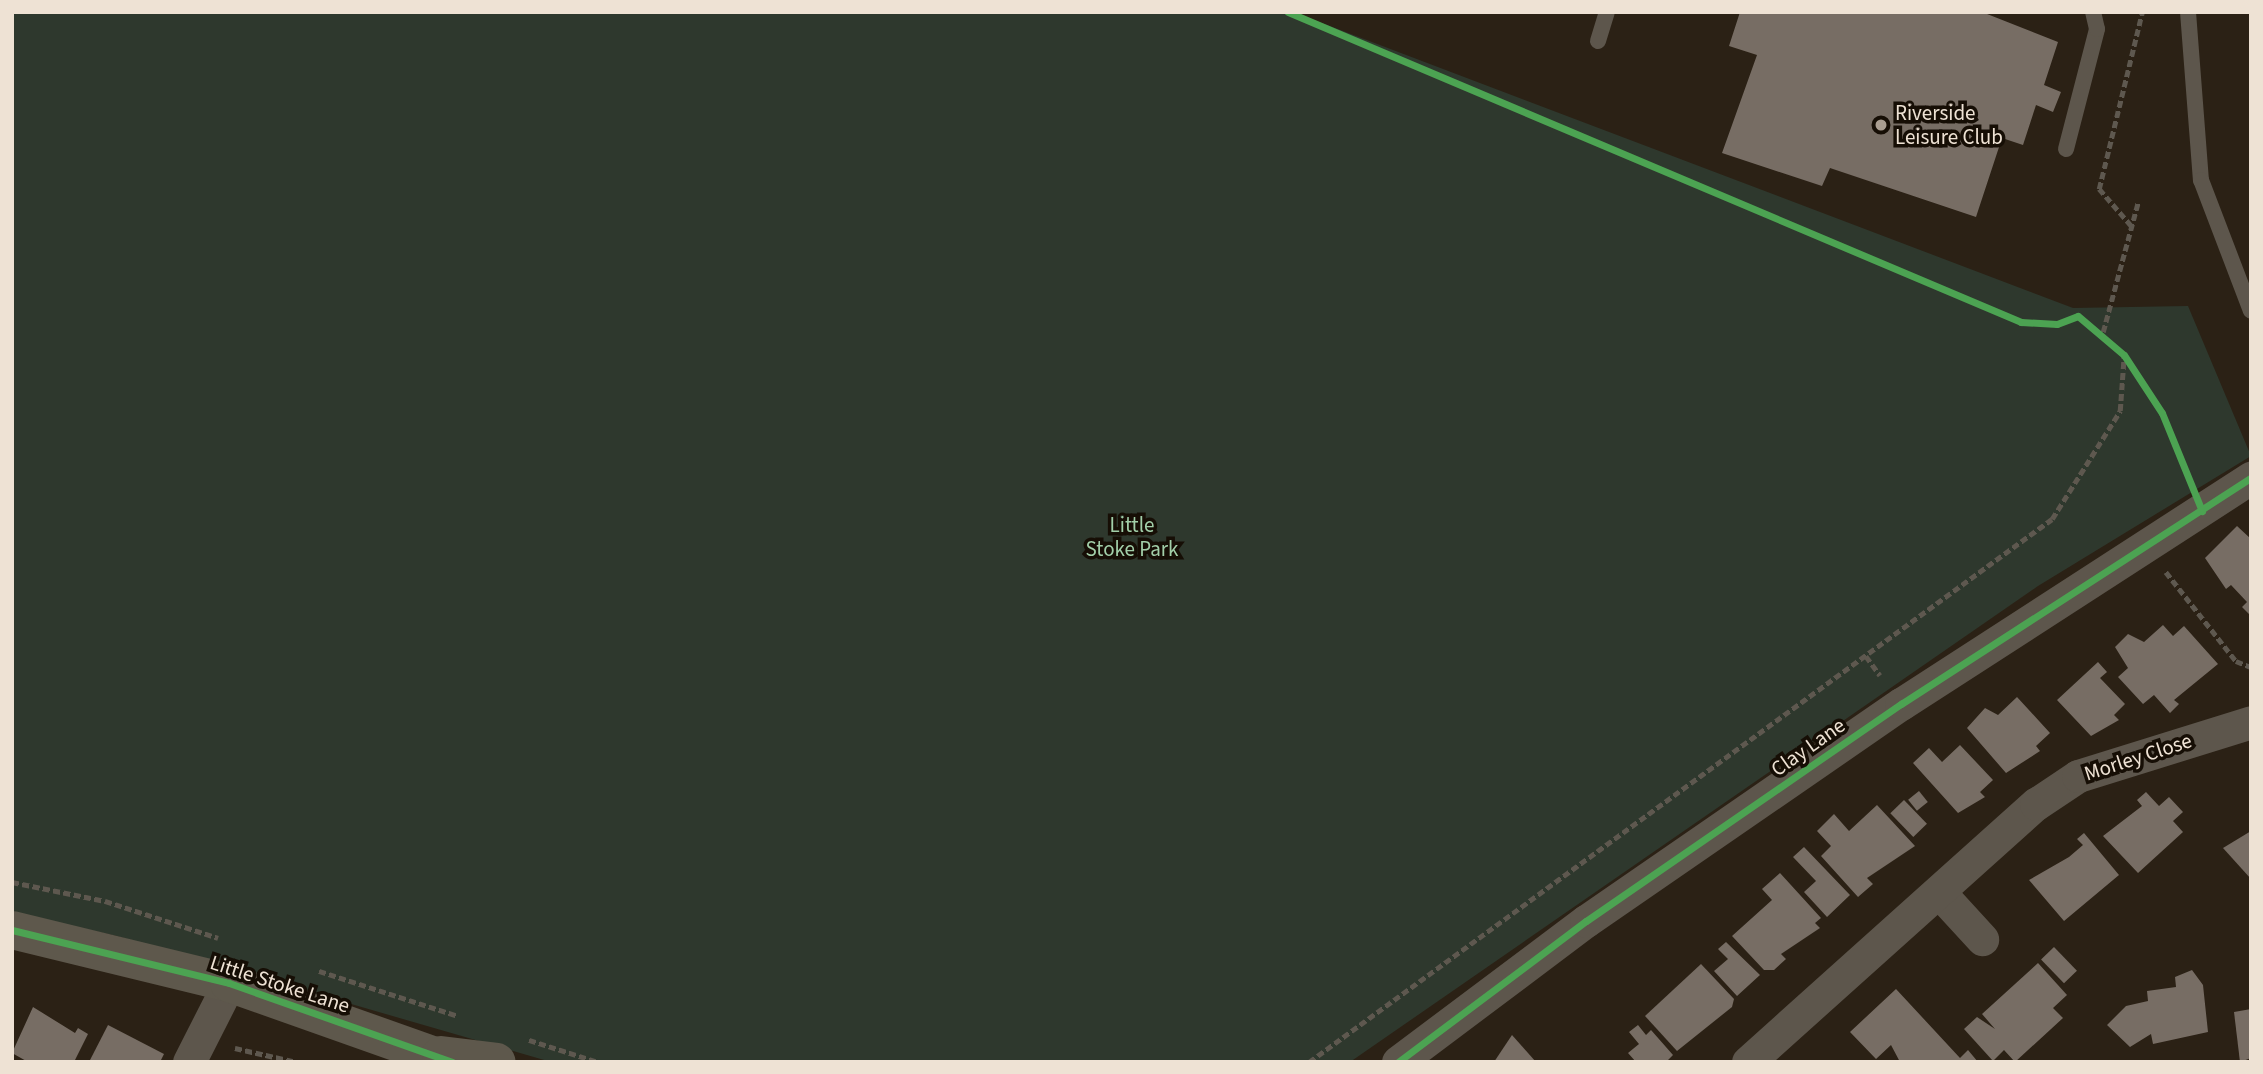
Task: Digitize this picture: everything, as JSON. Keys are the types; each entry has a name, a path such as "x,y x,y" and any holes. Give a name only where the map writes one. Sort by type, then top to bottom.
{"street":[{"name":"Clay Lane","path":"1398,1062 1586,921 1890,712 2251,478"},
{"name":"Morley Close","path":"1748,1062 2036,804 2078,776 2251,722"},
{"path":"1939,892 1982,939"},
{"name":"Little Stoke Lane","path":"12,930 229,983 447,1058 497,1062"},
{"path":"195,1051 229,983"}],"lane":[{"path":"1598,41 1607,12"},
{"path":"2066,149 2097,29 2093,12"},
{"path":"2188,12 2202,180 2251,311"}],"path":[{"path":"2131,226 2099,189 2142,12"},
{"path":"2103,332 2138,202"},
{"path":"2094,326 2110,339"},
{"path":"2117,347 2131,367"},
{"path":"1311,1061 2052,519 2120,411 2124,355"},
{"path":"2169,577 2236,661 2251,667"},
{"path":"195,1051 296,1062"}],"green space":[{"name":"Little Stoke Park","path":"12,12 1293,12 2073,308 2188,306 2251,456 2038,586 1350,1062 551,1062 117,936 12,913"}],"building":[{"name":"Riverside Leisure Club","path":"1740,12 1982,12 2058,42 2044,85 2061,92 2053,112 2036,105 2023,145 2002,138 1976,217 1830,168 1822,186 1722,153 1757,55 1729,46"},
{"path":"2237,526 2251,539 2251,616 2242,607 2247,602 2231,585 2226,589 2205,558"},
{"path":"2163,625 2173,636 2184,626 2218,664 2174,700 2179,704 2170,713 2154,695 2143,704 2118,677 2128,668 2115,647 2128,634 2144,642"},
{"path":"2098,662 2107,672 2100,678 2125,704 2114,715 2119,720 2091,736 2057,700"},
{"path":"2017,697 2050,733 2036,746 2040,751 2006,773 1967,728 1985,708 1998,715"},
{"path":"1960,745 1993,780 1980,792 1985,797 1958,813 1913,763 1929,748 1942,762"},
{"path":"1919,791 1928,802 1917,811 1908,800"},
{"path":"2146,792 2159,806 2169,797 2183,812 2173,821 2183,832 2138,873 2103,836 2142,806 2137,800"},
{"path":"1904,800 1927,824 1913,837 1890,813"},
{"path":"1877,805 1915,846 1867,878 1873,884 1858,897 1821,856 1831,846 1817,831 1834,814 1849,831"},
{"path":"2251,831 2251,879 2223,848"},
{"path":"2084,833 2119,875 2064,921 2029,880 2069,857 2083,845 2077,839"},
{"path":"1804,847 1850,895 1827,917 1804,892 1816,881 1793,857"},
{"path":"1780,873 1821,918 1815,923 1820,928 1781,954 1786,959 1774,970 1764,970 1732,936 1772,900 1762,889"},
{"path":"1726,942 1760,975 1737,996 1714,971 1728,959 1718,949"},
{"path":"2054,947 2077,971 2064,983 2041,960"},
{"path":"2038,963 2067,995 2053,1008 2063,1018 2015,1062 2004,1050 1993,1061 1964,1029 1977,1017 1995,1029 1982,1014"},
{"path":"1701,964 1734,999 1732,1007 1677,1051 1645,1016"},
{"path":"2192,970 2203,985 2208,1032 2153,1044 2151,1034 2130,1047 2107,1025 2126,1006 2148,1001 2147,991 2176,987 2175,977"},
{"path":"1896,989 1960,1058 1968,1050 1978,1062 1900,1062 1891,1045 1876,1059 1850,1032"},
{"path":"33,1007 75,1033 78,1028 88,1034 74,1062 28,1062 12,1053"},
{"path":"2251,1009 2251,1058 2240,1062 2234,1012"},
{"path":"108,1025 164,1054 160,1062 89,1062"},
{"path":"1638,1025 1646,1035 1651,1030 1673,1055 1666,1062 1636,1062 1628,1053 1639,1044 1629,1032"},
{"path":"1512,1035 1536,1062 1494,1062"}],"cycle path":[{"path":"1288,12 2021,322 2057,324 2078,316 2124,355 2162,413 2202,511"},
{"path":"1398,1062 1586,921 1901,704 2251,478"},
{"path":"12,930 229,983 452,1062"}],"place":[{"name":"Riverside Leisure Club","path":"1881,125"}]}
